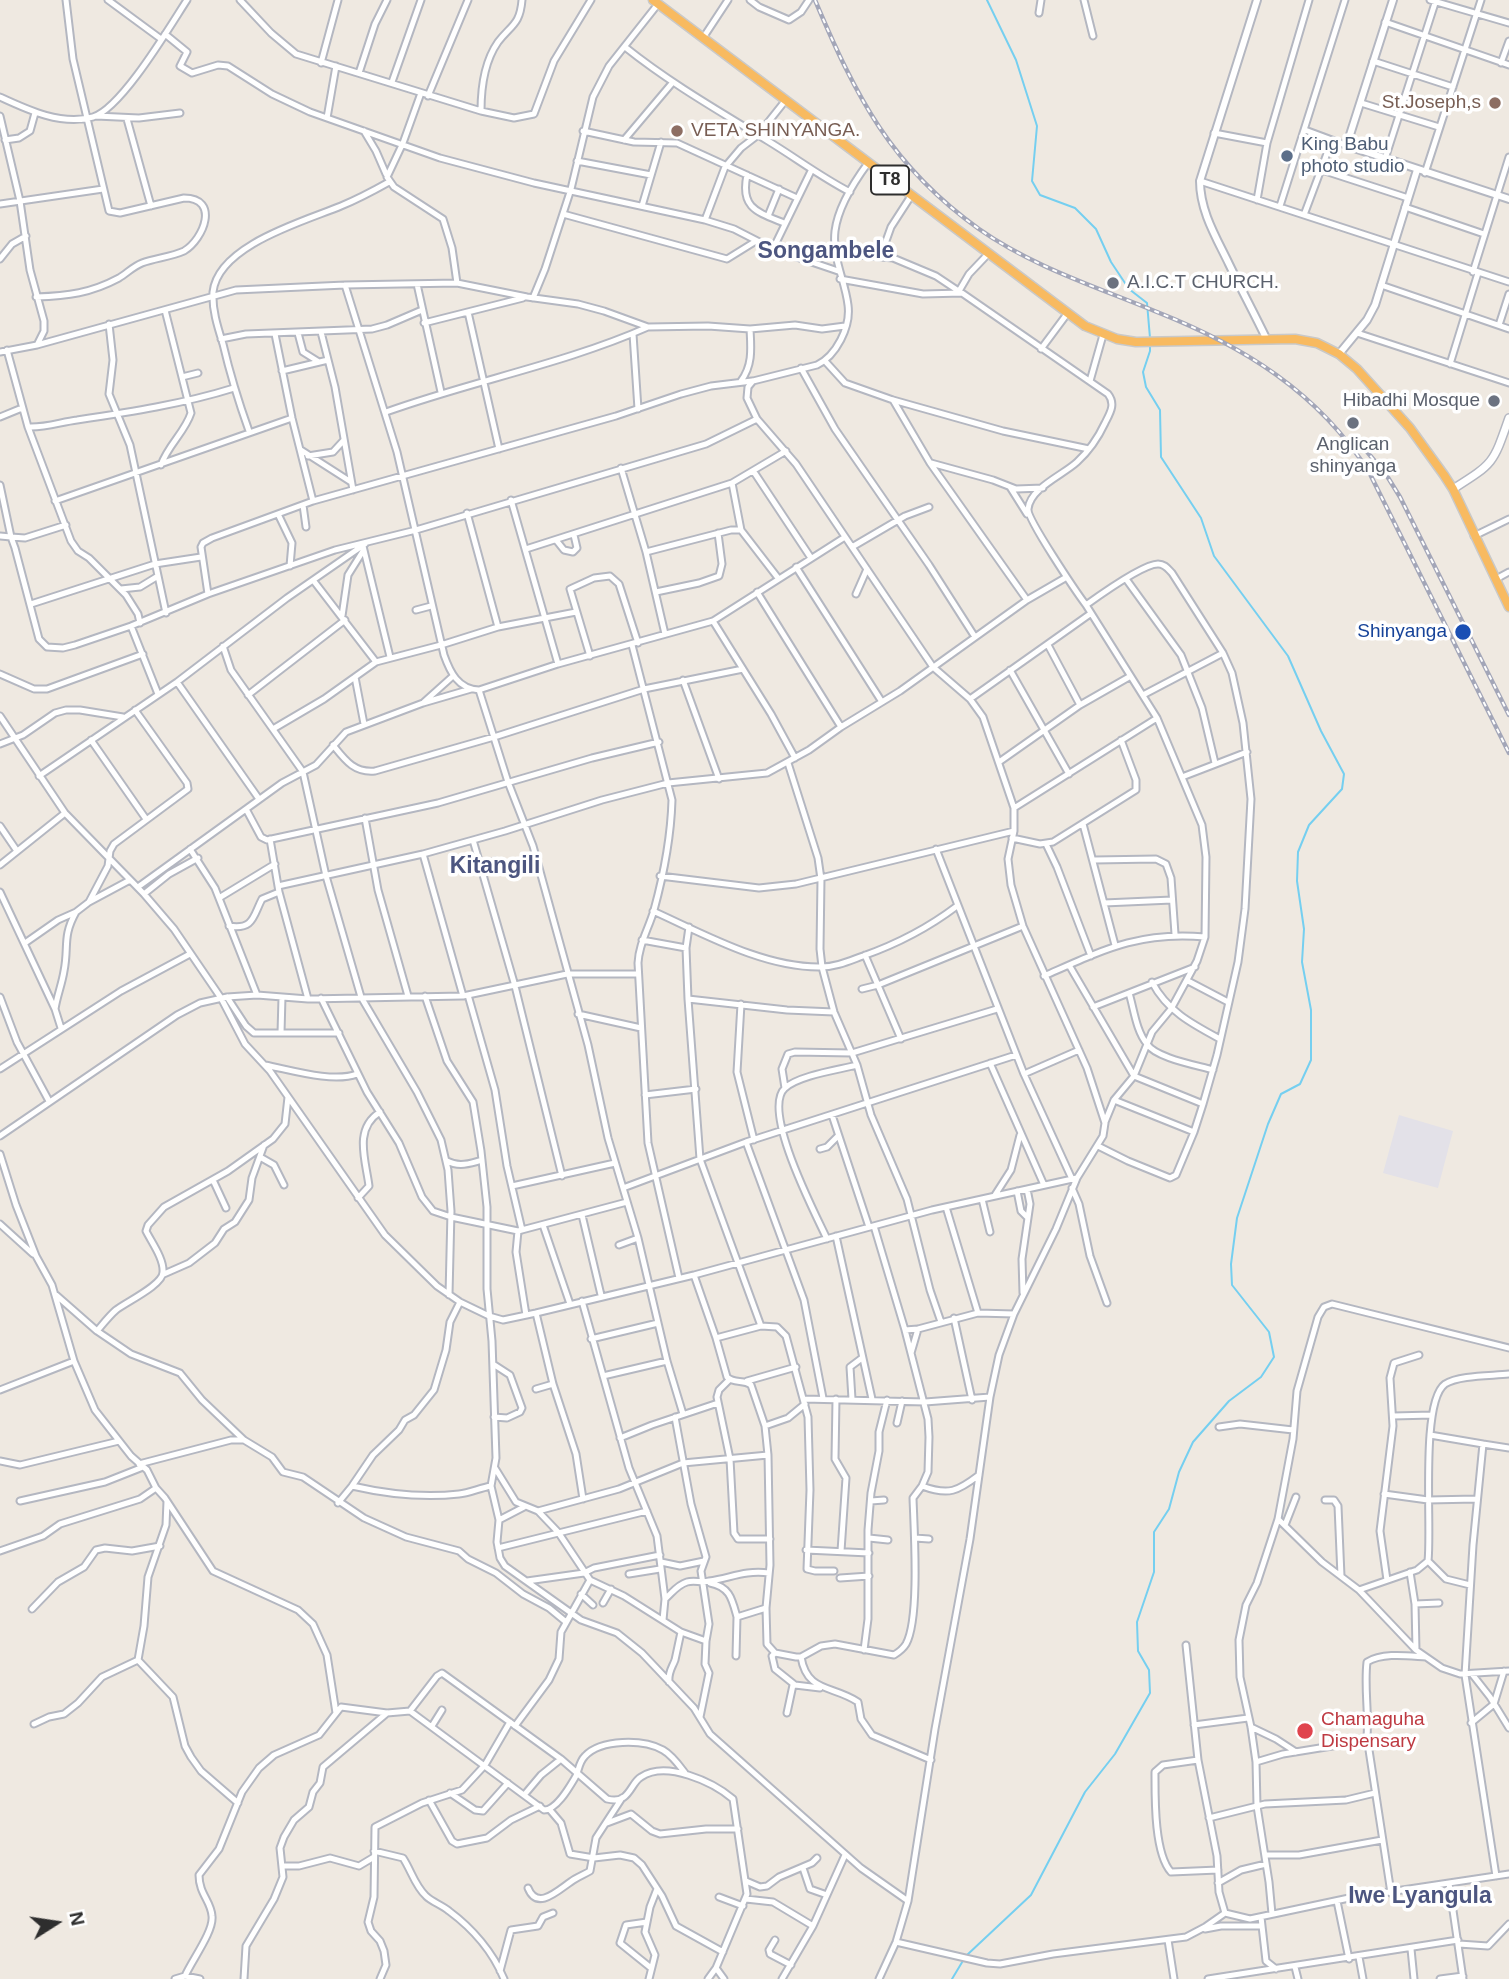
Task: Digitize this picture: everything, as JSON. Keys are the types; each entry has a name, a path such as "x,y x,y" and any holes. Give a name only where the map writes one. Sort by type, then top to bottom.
{"highway":[{"name":"T8","path":"655,2 1085,327 1103,335 1136,342 1266,338 1309,341 1339,354 1357,369 1410,428 1444,475 1509,607"}],"main road":[{"path":"1453,489 1477,474 1495,458 1509,418"}],"street":[{"path":"36,297 82,293 118,279 143,263 184,250 197,238 206,217 199,201 184,198 113,213 109,211 92,117 71,45 66,0"},
{"path":"108,0 187,52 180,64 187,71 198,73 218,65 228,66 272,94 327,118 439,158 534,183 705,219 734,229 755,242 838,271"},
{"path":"92,117 110,106 125,90 187,0"},
{"path":"240,0 284,46 296,54 392,82 428,96 514,118 534,114 554,61 591,0"},
{"path":"321,63 338,0"},
{"path":"359,73 370,36 387,0"},
{"path":"392,82 421,0"},
{"path":"481,111 480,91 488,65 498,42 516,22 522,0"},
{"path":"703,38 728,0"},
{"path":"750,0 759,7 789,20 801,12 809,0"},
{"path":"1039,13 1041,0"},
{"path":"1084,0 1093,36"},
{"path":"1257,0 1200,181 1202,204 1210,225 1266,338"},
{"path":"1257,200 1267,143 1309,0"},
{"path":"1280,206 1345,0"},
{"path":"1348,146 1393,0"},
{"path":"1425,173 1481,0"},
{"path":"428,96 465,1"},
{"path":"1385,159 1434,1 1509,23"},
{"path":"424,323 530,298 545,269 571,189 583,131 599,82 655,2"},
{"path":"1385,22 1509,65"},
{"path":"1501,62 1509,41"},
{"path":"625,47 718,113 850,192"},
{"path":"1373,61 1453,87"},
{"path":"327,118 337,66"},
{"path":"624,140 673,82"},
{"path":"386,174 403,143 421,93"},
{"path":"0,97 35,113 58,117 127,119 180,113"},
{"path":"705,219 725,167 741,148 758,135 785,101"},
{"path":"1361,103 1439,127"},
{"path":"5,140 15,139 30,131 35,113"},
{"path":"0,116 20,201 30,270 45,327 37,345"},
{"path":"127,119 151,205"},
{"path":"1305,130 1425,173 1509,199"},
{"path":"364,131 389,182 443,219 452,248 457,283"},
{"path":"583,131 624,140 677,143 797,198"},
{"path":"1214,133 1267,143"},
{"path":"1304,215 1332,140"},
{"path":"642,205 661,142"},
{"path":"1450,364 1466,314 1484,234 1509,157"},
{"path":"577,160 652,175"},
{"path":"208,594 201,557 204,542 278,514 313,501 691,392 752,381 825,361 836,348 845,326 848,304 835,253 837,221 850,192 868,163"},
{"path":"1322,170 1408,198"},
{"path":"1339,354 1375,305 1417,170"},
{"path":"773,249 811,171"},
{"path":"747,175 744,193 747,202 784,223"},
{"path":"1200,181 1509,282"},
{"path":"249,431 234,388 214,311 216,281 244,250 295,222 342,205 389,182"},
{"path":"0,204 103,189"},
{"path":"768,216 779,189"},
{"path":"881,256 891,227 911,196"},
{"path":"1405,207 1484,234"},
{"path":"563,214 727,259 755,242"},
{"path":"0,260 12,244 26,236"},
{"path":"835,253 881,256 936,276 1108,394 1113,403 1101,431 1076,464 1043,488 1030,503 1028,516"},
{"path":"960,292 970,274 988,254"},
{"path":"840,279 923,294 960,292"},
{"path":"140,623 135,608 121,589 76,548 55,500 3,351 37,345 213,296 257,288 345,285 457,283 530,298 578,304 648,327 708,326 750,329 795,325 822,329 845,326"},
{"path":"417,284 441,392"},
{"path":"345,285 386,412 441,645 453,676 471,689"},
{"path":"1381,285 1509,329"},
{"path":"1499,325 1509,294"},
{"path":"161,465 168,449 190,417 189,400 165,310"},
{"path":"221,339 246,334 360,330 387,325 422,310"},
{"path":"468,313 499,449"},
{"path":"1041,349 1067,314"},
{"path":"109,324 113,360 109,394 126,432 137,473 166,613"},
{"path":"386,412 648,327"},
{"path":"741,381 747,373 751,356 750,329"},
{"path":"298,332 303,352 320,362"},
{"path":"321,332 354,490"},
{"path":"1357,333 1509,383"},
{"path":"275,334 313,501"},
{"path":"633,334 638,409"},
{"path":"1090,381 1103,335"},
{"path":"282,371 328,360"},
{"path":"825,361 845,383 893,401 1089,449"},
{"path":"802,368 835,429 975,637"},
{"path":"182,377 198,373"},
{"path":"752,381 748,387 747,398 757,419 786,451 933,667 970,699 983,717 1014,808 1013,834 1008,850 1009,870 1023,926 1079,1050 1105,1123"},
{"path":"28,427 43,427 117,414 234,388"},
{"path":"893,401 930,463 1027,600"},
{"path":"0,417 22,408"},
{"path":"55,500 292,418"},
{"path":"0,485 11,537 39,639 51,648 75,645 140,623 208,594 290,566 706,444 757,419"},
{"path":"308,456 333,452 344,440"},
{"path":"301,450 351,482"},
{"path":"526,549 732,483 786,451"},
{"path":"930,463 1021,490 1043,488"},
{"path":"621,468 646,552 665,634"},
{"path":"754,472 811,558"},
{"path":"732,483 741,530 778,578"},
{"path":"879,1979 896,1942 908,1901 999,1355 1014,1314 1056,1229 1074,1179 1098,1146 1114,1100 1134,1076 1152,1031 1171,1009 1188,981 1205,937 1206,858 1202,825 1157,718 1086,605 1065,578 1048,545 1010,487"},
{"path":"511,500 558,664"},
{"path":"303,505 306,527"},
{"path":"852,547 897,520 929,506"},
{"path":"467,513 498,627"},
{"path":"278,514 292,543 290,566"},
{"path":"1474,536 1509,519"},
{"path":"0,536 25,538 66,525"},
{"path":"646,552 718,533 741,530"},
{"path":"656,592 719,576 722,564 718,533"},
{"path":"556,540 564,550 573,552 577,545 574,535"},
{"path":"138,887 289,778 316,765 346,732 423,703 471,689 479,690 558,664 713,621 845,537"},
{"path":"39,776 177,682 313,580 364,546"},
{"path":"248,695 344,618 348,575 364,546"},
{"path":"364,546 390,657"},
{"path":"31,604 155,564 201,557"},
{"path":"1086,605 1151,566 1166,566 1223,653 1238,691 1251,799 1245,909 1238,962 1213,1070 1194,1132 1173,1178 1098,1146"},
{"path":"796,567 882,702"},
{"path":"856,594 867,569"},
{"path":"1496,579 1509,572"},
{"path":"121,589 140,587 158,576"},
{"path":"590,656 570,588 594,578 610,576 619,584 672,800 671,820 653,911 642,940 638,974 645,1124 654,1178 679,1278"},
{"path":"229,926 239,928 247,924 255,915 262,899 279,889 423,854 668,783 759,775 788,763 882,702 1027,600 1065,578"},
{"path":"1126,579 1172,642 1188,672 1202,708 1215,763"},
{"path":"313,580 376,662"},
{"path":"757,592 841,727"},
{"path":"416,610 431,606"},
{"path":"273,729 324,699 376,662 498,627 576,612"},
{"path":"970,699 1090,614"},
{"path":"713,621 795,758"},
{"path":"131,626 158,694"},
{"path":"1048,645 1080,705"},
{"path":"223,646 231,670 303,772 326,876 361,997 427,1110 441,1140 447,1161 452,1217 449,1295"},
{"path":"1143,695 1223,653"},
{"path":"0,674 30,688 41,690 110,668 142,654"},
{"path":"333,745 349,764 365,772 401,765 644,689 743,669"},
{"path":"1010,670 1069,775"},
{"path":"423,703 453,676"},
{"path":"355,677 364,724"},
{"path":"999,762 1080,705 1129,677"},
{"path":"683,680 719,779"},
{"path":"177,682 259,799"},
{"path":"479,690 536,858 593,1065 602,1114 638,1238 667,1361 684,1415"},
{"path":"0,744 15,740 55,713 66,710 123,718"},
{"path":"89,902 110,861 110,851 114,844 183,794 188,786 135,710"},
{"path":"0,716 65,813 138,887 174,929 190,954 250,1031 339,1033"},
{"path":"1014,808 1157,718"},
{"path":"91,740 146,819"},
{"path":"660,876 759,888 796,884 936,849 1013,834 1046,844 1060,839 1137,788 1121,740"},
{"path":"246,809 261,837 270,839 426,806 659,742"},
{"path":"1182,777 1247,752"},
{"path":"788,763 818,859 821,878 819,928 822,967 834,1012 857,1065 868,1103 912,1215 930,1290 941,1322"},
{"path":"0,865 65,813"},
{"path":"365,818 372,866 392,947 408,996"},
{"path":"1083,824 1115,946"},
{"path":"0,826 18,851"},
{"path":"270,839 279,889 308,999"},
{"path":"473,840 515,986 562,1176"},
{"path":"1046,844 1091,956"},
{"path":"190,849 198,858 219,898 257,995"},
{"path":"936,849 1016,1055 1074,1179"},
{"path":"423,854 495,1090 520,1230 516,1252 526,1315"},
{"path":"144,894 169,874 198,858"},
{"path":"1094,860 1163,861 1170,872 1175,934"},
{"path":"480,866 495,861"},
{"path":"219,898 275,864"},
{"path":"25,943 58,920 130,880"},
{"path":"0,892 55,1009 61,1028"},
{"path":"1104,903 1172,900"},
{"path":"653,911 757,956 822,967 894,945 940,919 957,906"},
{"path":"55,1009 64,972 65,940 76,912"},
{"path":"862,989 878,985 1023,926"},
{"path":"689,927 686,948 688,999 700,1159 761,1326"},
{"path":"1044,976 1115,946 1143,938 1175,934 1205,937"},
{"path":"642,940 686,948"},
{"path":"0,1069 146,976 190,954"},
{"path":"865,955 901,1039"},
{"path":"1069,965 1134,1076 1203,1104"},
{"path":"1093,1007 1195,967"},
{"path":"0,1136 185,1010 200,1003 224,997 257,995 308,999 465,995 567,974 638,974"},
{"path":"1188,981 1228,1002"},
{"path":"1152,982 1171,1009 1220,1039"},
{"path":"1129,993 1147,1045 1158,1053 1213,1070"},
{"path":"425,996 447,1061 473,1102 482,1160 487,1199 489,1316 493,1364 495,1468 491,1486 499,1520 498,1548 505,1566 570,1613 591,1626 620,1635 642,1653 700,1717 710,1734 869,1875 908,1901"},
{"path":"0,997 24,1054 49,1101"},
{"path":"224,997 238,1034 265,1065 392,1243 449,1295 489,1316 503,1320 694,1275 912,1215 1074,1179"},
{"path":"281,1033 282,997"},
{"path":"321,998 357,1074 399,1143 425,1202 433,1211 486,1225 520,1230 628,1202"},
{"path":"688,999 787,1010 834,1012"},
{"path":"741,1003 737,1072 754,1140"},
{"path":"827,1239 782,1132 779,1101 785,1088 782,1069 788,1054 852,1053 997,1009"},
{"path":"0,1018 7,1014"},
{"path":"578,1014 641,1028"},
{"path":"1024,1074 1079,1050"},
{"path":"623,1188 746,1142 1016,1055"},
{"path":"990,1063 1044,1185"},
{"path":"265,1065 318,1076 344,1078 357,1074"},
{"path":"785,1088 801,1080 857,1065"},
{"path":"645,1095 696,1089"},
{"path":"163,1273 156,1250 146,1231 148,1225 171,1203 213,1180 278,1134 285,1124 288,1097"},
{"path":"1114,1100 1194,1132"},
{"path":"358,1198 369,1186 362,1153 368,1122 380,1112"},
{"path":"747,1381 753,1389 765,1426 768,1455 770,1539 766,1640 775,1653 801,1657 825,1644 840,1644 894,1655 906,1644 912,1620 915,1538 913,1498 928,1472 929,1437 925,1402 872,1226 832,1115"},
{"path":"995,1195 1011,1170 1017,1154 1020,1132"},
{"path":"820,1149 827,1147 838,1136"},
{"path":"746,1142 807,1311 824,1398"},
{"path":"97,1331 115,1311 156,1283 163,1273 189,1263 215,1243 224,1229 235,1222 249,1200 252,1178 264,1145"},
{"path":"0,1154 36,1256 52,1284 74,1362 94,1410 150,1475 156,1488 213,1570 298,1610 313,1624 327,1656 336,1713"},
{"path":"260,1157 274,1165 284,1185"},
{"path":"447,1161 464,1165 482,1160"},
{"path":"512,1186 615,1163"},
{"path":"213,1180 226,1208"},
{"path":"1072,1188 1079,1204 1090,1256 1107,1303"},
{"path":"1024,1294 1022,1259 1030,1203 1027,1189"},
{"path":"1017,1191 1021,1211 1027,1217"},
{"path":"982,1199 990,1232"},
{"path":"946,1207 978,1313"},
{"path":"582,1215 601,1296"},
{"path":"0,1224 36,1256"},
{"path":"543,1225 570,1304"},
{"path":"836,1236 872,1399"},
{"path":"619,1245 638,1238"},
{"path":"694,1275 729,1380"},
{"path":"55,1294 97,1331 131,1354 180,1373 202,1401 244,1440 272,1457 283,1472 303,1477 338,1503 406,1537 459,1551 549,1608 566,1622"},
{"path":"338,1503 368,1461 399,1430 405,1420 414,1415 434,1390 446,1350 450,1322 460,1301"},
{"path":"582,1301 620,1438 657,1536 665,1599 663,1620"},
{"path":"1272,1914 1266,1855 1257,1806 1256,1762 1240,1677 1239,1640 1246,1605 1257,1583 1279,1519 1293,1430 1295,1399 1318,1317 1324,1307 1332,1304 1509,1348"},
{"path":"536,1313 576,1454 583,1499"},
{"path":"905,1330 978,1313 1014,1314"},
{"path":"954,1318 972,1400"},
{"path":"591,1339 658,1323"},
{"path":"716,1338 761,1326 776,1327 781,1329 789,1343 805,1401 810,1435 807,1569 834,1571"},
{"path":"911,1355 918,1329"},
{"path":"1387,1580 1380,1531 1393,1426 1390,1385 1392,1367 1398,1362 1419,1355"},
{"path":"852,1399 850,1367 862,1358"},
{"path":"603,1376 667,1361"},
{"path":"0,1390 74,1362"},
{"path":"493,1364 510,1375 522,1408 511,1417 494,1417"},
{"path":"770,1539 738,1539 734,1533 730,1459 718,1403 719,1390 729,1380 747,1381 796,1367"},
{"path":"1471,1585 1446,1579 1429,1561 1428,1500 1432,1415 1438,1391 1446,1384 1478,1376 1509,1374"},
{"path":"536,1389 554,1384"},
{"path":"765,1426 788,1418 805,1401 824,1398 925,1402 990,1397"},
{"path":"836,1399 835,1459 846,1478 841,1551"},
{"path":"864,1650 869,1619 871,1501 879,1451 879,1432 887,1399"},
{"path":"897,1423 902,1401"},
{"path":"620,1438 718,1403"},
{"path":"1392,1416 1432,1415"},
{"path":"675,1417 691,1504 706,1557 701,1571 705,1582 709,1630 705,1665 709,1673 700,1717"},
{"path":"1219,1427 1242,1424 1293,1430"},
{"path":"1430,1435 1509,1448"},
{"path":"20,1502 105,1482 141,1465 208,1445 244,1440"},
{"path":"0,1461 15,1466 28,1464 119,1441"},
{"path":"1483,1444 1476,1499 1468,1674 1471,1723 1496,1876"},
{"path":"538,1511 635,1483 683,1463 768,1455"},
{"path":"495,1468 511,1495 525,1507 538,1511 558,1532 590,1580 611,1589 681,1632 706,1641"},
{"path":"922,1486 934,1491 958,1490 979,1475"},
{"path":"352,1486 430,1495 461,1494 491,1486"},
{"path":"0,1551 32,1541 60,1524 139,1499 156,1488"},
{"path":"1384,1494 1428,1500 1476,1499"},
{"path":"1286,1525 1296,1497"},
{"path":"871,1501 884,1500"},
{"path":"1325,1500 1334,1500 1338,1506 1341,1576"},
{"path":"138,1660 149,1577 166,1525 167,1501"},
{"path":"499,1520 525,1507"},
{"path":"498,1548 647,1511"},
{"path":"1279,1519 1322,1562 1359,1590 1416,1650 1442,1668 1468,1674 1506,1671 1494,1704 1471,1723"},
{"path":"869,1538 888,1540"},
{"path":"915,1538 929,1539"},
{"path":"32,1609 58,1582 84,1567 96,1550 105,1548 132,1551 160,1546"},
{"path":"806,1550 869,1553"},
{"path":"527,1581 661,1558 681,1566 704,1561"},
{"path":"1359,1590 1410,1573 1429,1561"},
{"path":"629,1574 660,1569"},
{"path":"665,1599 683,1584 705,1582 727,1575 769,1573"},
{"path":"1410,1573 1415,1604 1416,1650"},
{"path":"839,1578 869,1576"},
{"path":"380,1979 386,1965 384,1951 368,1922 374,1897 373,1833 377,1825 429,1800 462,1790 485,1765 512,1724 554,1670 559,1659 561,1632 590,1580"},
{"path":"705,1582 726,1588 730,1594 737,1617 736,1656"},
{"path":"603,1603 611,1589"},
{"path":"581,1594 593,1605"},
{"path":"1415,1604 1439,1603"},
{"path":"737,1617 766,1608"},
{"path":"669,1682 668,1673 681,1632"},
{"path":"1186,1645 1198,1760 1225,1913"},
{"path":"775,1653 772,1656 774,1668 793,1685 844,1694 858,1702 861,1719 876,1738 899,1745 930,1760"},
{"path":"1391,1893 1367,1737 1367,1662 1373,1658 1402,1655 1429,1657"},
{"path":"801,1657 806,1676 820,1688"},
{"path":"34,1724 64,1714 79,1703 102,1677 138,1660"},
{"path":"138,1660 173,1698 185,1746 191,1758 201,1771 238,1802"},
{"path":"410,1711 442,1673 561,1759 607,1799 615,1801 631,1791 638,1778 644,1775 673,1772 685,1773 703,1781 733,1799 746,1881 746,1899 716,1968 708,1979"},
{"path":"1468,1674 1494,1704 1509,1728"},
{"path":"787,1713 793,1685"},
{"path":"185,1976 209,1933 213,1918 200,1892 199,1875 219,1849 250,1780 267,1760 318,1735 338,1708 344,1706 387,1713 410,1711 544,1810 550,1810 561,1823 570,1854 594,1858 630,1856 642,1865 670,1908 673,1922 680,1930 723,1952"},
{"path":"432,1726 442,1710"},
{"path":"244,1979 246,1946 274,1899 283,1877 281,1843 291,1824 309,1807 313,1792 320,1783 323,1768 387,1713"},
{"path":"1194,1725 1248,1718"},
{"path":"1251,1727 1296,1752"},
{"path":"1256,1762 1296,1752 1357,1743 1367,1737"},
{"path":"550,1810 577,1773 581,1761 589,1752 602,1747 620,1744 643,1745 662,1750 685,1773"},
{"path":"524,1794 541,1775 561,1759"},
{"path":"1198,1760 1163,1765 1155,1772 1159,1842 1171,1872 1218,1870"},
{"path":"449,1793 475,1810 483,1811 508,1783"},
{"path":"1209,1818 1257,1806 1352,1800 1375,1793"},
{"path":"528,1888 537,1899 554,1895 590,1871 596,1838 623,1796"},
{"path":"429,1800 452,1841 457,1844 484,1839 512,1820 540,1806"},
{"path":"607,1823 631,1814 660,1834 738,1829"},
{"path":"1266,1855 1299,1855 1382,1840"},
{"path":"283,1866 299,1866 330,1858 359,1866 374,1854 403,1858 420,1891 449,1911 475,1934 489,1950 504,1979"},
{"path":"782,1979 813,1926 845,1854"},
{"path":"746,1881 765,1887 778,1877 803,1868 817,1858"},
{"path":"1218,1883 1241,1870 1266,1864"},
{"path":"803,1868 810,1889 827,1895"},
{"path":"896,1942 995,1964 1186,1937 1225,1913 1241,1919 1261,1917 1338,1901 1509,1874"},
{"path":"1440,1979 1463,1977 1449,1883"},
{"path":"649,1979 655,1955 646,1937 658,1889"},
{"path":"719,1897 743,1906"},
{"path":"746,1899 773,1902 813,1926"},
{"path":"1338,1901 1349,1959"},
{"path":"500,1971 511,1930 538,1926 543,1917 553,1913"},
{"path":"1257,1973 1266,1963 1261,1917"},
{"path":"648,1922 626,1925 620,1943 651,1968"},
{"path":"1208,1979 1458,1942 1488,1946 1509,1924"},
{"path":"1202,1929 1261,1926"},
{"path":"775,1940 769,1950 770,1954 791,1965"},
{"path":"1168,1940 1174,1979"},
{"path":"1410,1949 1415,1979"},
{"path":"1359,1957 1363,1979"},
{"path":"1266,1963 1276,1969"},
{"path":"1295,1967 1298,1979"},
{"path":"716,1968 724,1979"},
{"path":"175,1979 185,1976 201,1979"}],"shaded area":[{"path":"1399,1115 1453,1131 1438,1188 1383,1173"}],"waterway":[{"path":"987,0 1016,60 1037,126 1032,181 1040,195 1075,208 1096,229 1111,262 1129,289 1147,303 1150,338"},
{"path":"967,1955 1031,1895 1085,1792 1115,1754 1150,1693 1149,1670 1138,1651 1137,1622 1154,1572 1154,1532 1169,1509 1179,1472 1193,1442 1229,1401 1261,1377 1274,1357 1269,1332 1232,1285 1231,1264 1237,1218 1268,1124 1281,1094 1300,1084 1311,1060 1311,1010 1302,962 1304,929 1297,881 1298,852 1309,825 1342,789 1344,774 1321,731 1288,656 1214,556 1201,518 1161,457 1160,410 1146,387 1143,372 1150,344"},
{"path":"952,1979 964,1959"}],"railway":[{"path":"815,0 846,68 879,127 899,154 948,205 979,229 1021,254 1189,325 1248,356 1302,395 1326,418 1369,472 1509,753"},
{"path":"1364,448 1400,497 1509,715"}],"place":[{"name":"St.Joseph,s","path":"1495,103"},
{"name":"VETA SHINYANGA.","path":"677,131"},
{"name":"King Babu photo studio","path":"1287,156"},
{"name":"A.I.C.T CHURCH.","path":"1113,283"},
{"name":"Hibadhi Mosque","path":"1494,401"},
{"name":"Anglican shinyanga","path":"1353,423"},
{"name":"Shinyanga","path":"1463,632"},
{"name":"Chamaguha Dispensary","path":"1305,1731"}],"district":[{"name":"Songambele","path":"826,252"},
{"name":"Kitangili","path":"495,867"},
{"name":"Iwe Lyangula","path":"1420,1897"}]}
